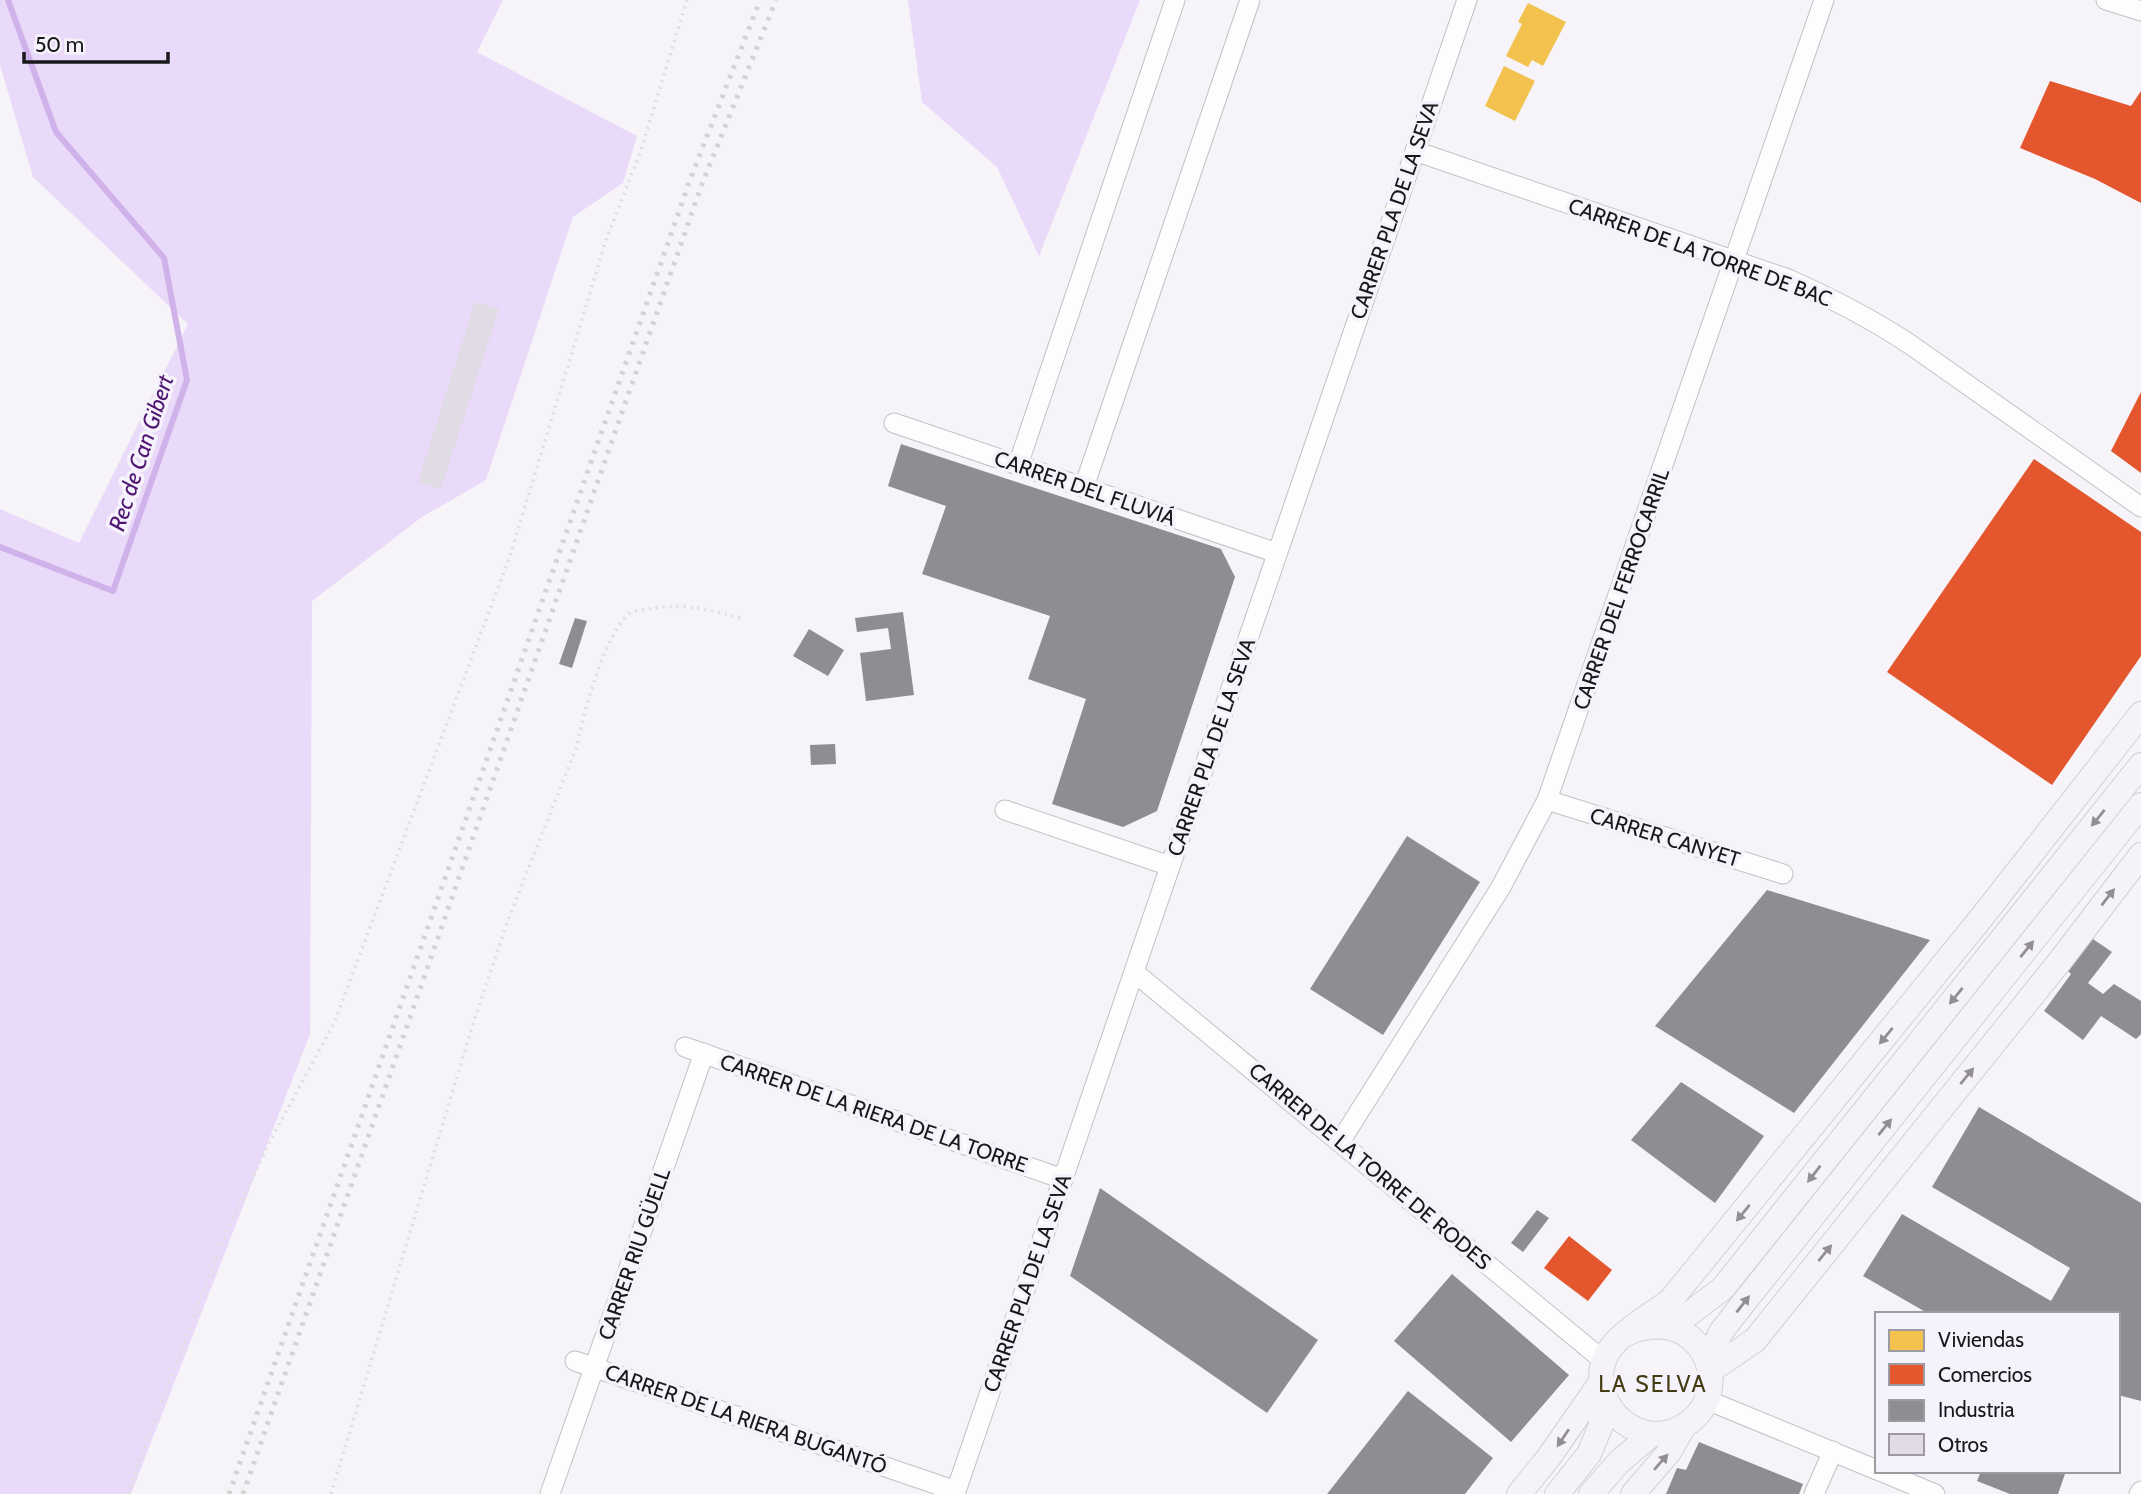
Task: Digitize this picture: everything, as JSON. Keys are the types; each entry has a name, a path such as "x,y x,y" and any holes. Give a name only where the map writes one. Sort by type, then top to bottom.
{"main road":[{"path":"1557,1494 1589,1454 1601,1425 1603,1379 1613,1345 1670,1301 1973,928 2141,714"},
{"path":"1672,1327 1723,1289 2141,765"},
{"path":"1709,1367 1721,1332 2141,805"},
{"path":"1709,1367 1755,1340 2060,961 2141,855"},
{"path":"1603,1379 1607,1404 1621,1422 1630,1428 1652,1434 1669,1432 1684,1426 1697,1415 1707,1400 1710,1391 1709,1367 1702,1350 1694,1340 1672,1327 1656,1325 1640,1327 1626,1334"},
{"path":"1519,1494 1549,1457 1603,1379"},
{"path":"1633,1494 1669,1452 1684,1426"},
{"path":"1591,1494 1619,1462 1652,1434"}],"street":[{"path":"1018,465 1175,0"},
{"path":"1084,487 1250,0"},
{"name":"CARRER PLA DE LA SEVA","path":"956,1492 1467,0"},
{"name":"CARRER DEL FERROCARRIL","path":"1340,1142 1501,887 1547,800 1824,0"},
{"path":"2106,0 2141,11"},
{"name":"CARRER DE LA TORRE DE BAC","path":"1415,151 1788,279 1874,320 2141,507"},
{"name":"CARRER DEL FLUVIÁ","path":"894,423 1277,553"},
{"name":"CARRER CANYET","path":"1547,800 1783,874"},
{"path":"1005,810 1170,866"},
{"name":"CARRER DE LA TORRE DE RODES","path":"1134,972 1340,1142 1603,1379"},
{"name":"CARRER DE LA RIERA DE LA TORRE","path":"685,1047 1063,1179"},
{"name":"CARRER RIU GÜELL","path":"550,1494 704,1054"},
{"name":"CARRER DE LA RIERA BUGANTÓ","path":"575,1361 956,1492"},
{"path":"1707,1400 1875,1470"},
{"path":"1814,1494 1833,1451"},
{"path":"1883,1473 1935,1494"}],"path":[{"path":"128,1494 223,1240 269,1143 334,1023 510,556 606,240 640,153 687,0"},
{"path":"331,1494 478,1011 508,920 577,746 594,681 610,644 622,620 633,611 659,606 699,606 744,619"}],"shaded area":[{"path":"0,0 503,0 477,52 637,136 623,183 573,217 486,480 422,517 312,601 310,1034 131,1494 0,1494 0,509 79,543 188,324 33,177 0,65"},
{"path":"908,0 1140,0 1039,256 997,167 922,102"}],"building: Viviendas":[{"path":"1528,3 1566,22 1543,66 1532,60 1528,67 1506,56 1522,24 1518,22"},
{"path":"1504,66 1535,81 1515,121 1485,106"}],"building: Comercios":[{"path":"2050,81 2131,106 2141,91 2141,203 2095,179 2020,148"},
{"path":"2141,392 2141,473 2111,451"},
{"path":"2034,459 2141,532 2141,656 2052,785 1887,672"},
{"path":"1569,1236 1612,1270 1588,1301 1544,1268"}],"building: Industria":[{"path":"901,444 1221,549 1235,577 1157,811 1123,827 1052,804 1086,699 1028,679 1050,616 922,574 946,506 888,486"},
{"path":"903,612 914,695 866,701 860,653 891,649 888,628 857,632 855,618"},
{"path":"575,618 587,621 572,668 559,664"},
{"path":"809,629 844,650 828,676 793,656"},
{"path":"835,744 836,764 811,765 810,745"},
{"path":"1407,836 1480,882 1383,1035 1310,989"},
{"path":"1767,890 1930,940 1794,1113 1655,1026"},
{"path":"2090,937 2112,952 2088,983 2103,994 2114,984 2141,1001 2141,1034 2136,1039 2101,1016 2083,1040 2044,1011 2071,974 2065,968"},
{"path":"1681,1082 1764,1136 1715,1203 1631,1140"},
{"path":"1979,1107 2141,1203 2141,1401 2120,1396 2120,1312 1926,1312 1863,1276 1902,1214 2051,1301 2070,1268 1932,1187"},
{"path":"1100,1188 1318,1340 1267,1413 1070,1276"},
{"path":"1537,1210 1549,1218 1523,1252 1511,1243"},
{"path":"1452,1274 1569,1375 1511,1442 1394,1341"},
{"path":"1408,1391 1493,1458 1465,1494 1327,1494"},
{"path":"1699,1442 1803,1484 1799,1494 1666,1494 1677,1468 1686,1470"},
{"path":"1980,1473 2065,1473 2058,1494 2010,1494 1977,1481"}],"building: Otros":[{"path":"475,302 499,309 441,489 418,482"}],"waterway":[{"name":"Rec de Can Gibert","path":"0,547 113,591 187,380 164,258 56,132 8,0"}],"railway":[{"path":"229,1494 690,180 760,0"},
{"path":"243,1494 702,184 776,0"}],"district":[{"name":"LA SELVA","path":"1653,1384"}]}
